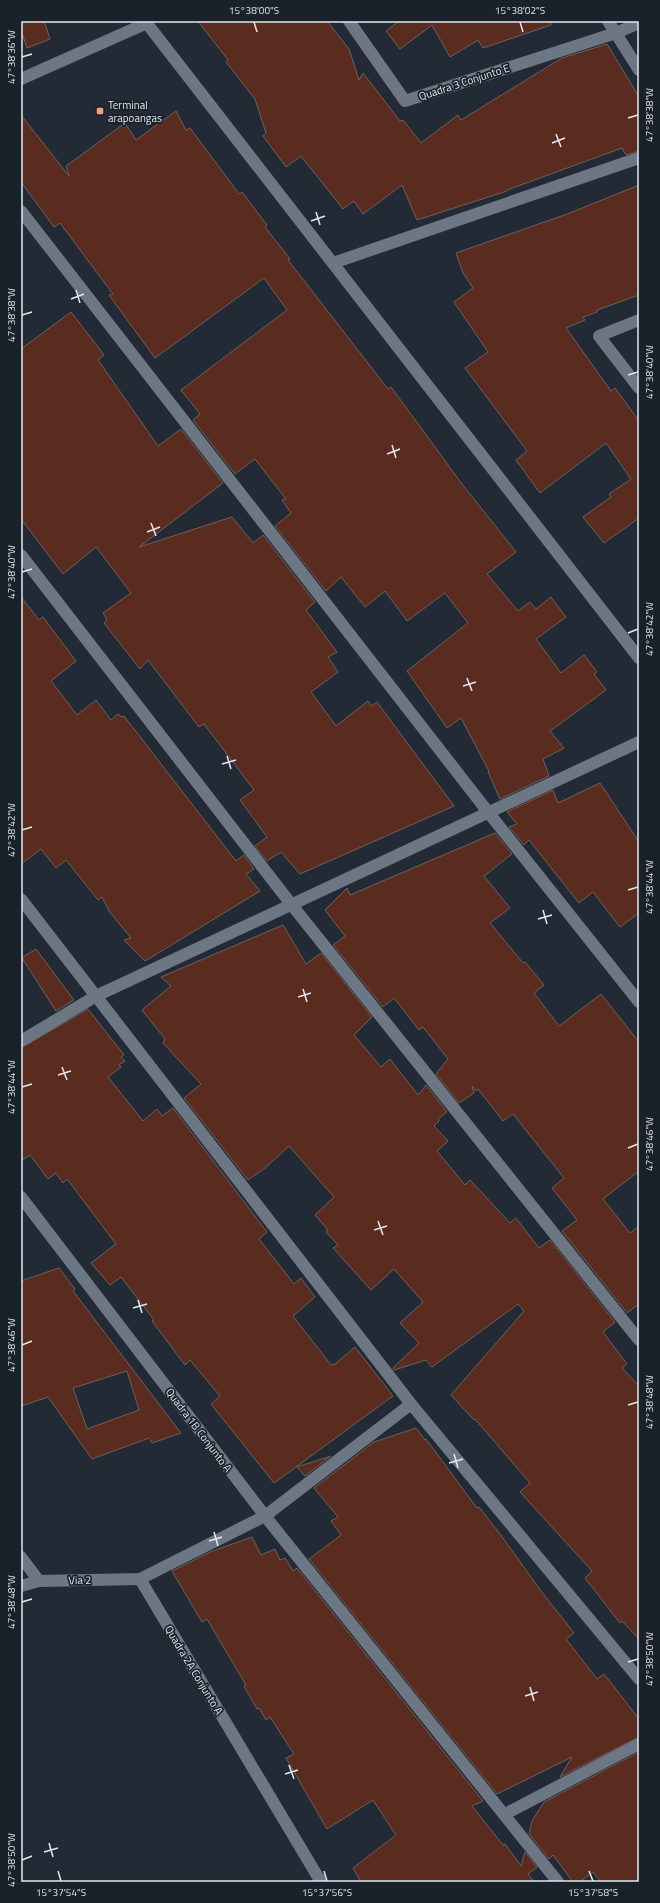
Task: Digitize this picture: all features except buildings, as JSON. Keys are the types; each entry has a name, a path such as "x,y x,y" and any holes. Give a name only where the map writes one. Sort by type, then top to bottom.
{"street":[{"name":"Quadra 3 Conjunto E","path":"349,21 406,101 616,33 639,23"},
{"path":"608,21 639,70"},
{"path":"21,79 146,22 639,658"},
{"path":"333,263 639,158"},
{"path":"21,211 488,812 639,1002"},
{"path":"639,320 599,336 639,388"},
{"path":"21,556 291,904 639,1340"},
{"path":"21,1041 96,996 639,742"},
{"path":"21,899 412,1404 639,1679"},
{"name":"Quadra 1B Conjunto A","path":"21,1197 265,1516 558,1882"},
{"path":"140,1579 265,1516 412,1404"},
{"path":"21,1557 39,1581"},
{"name":"Via 2","path":"21,1586 39,1581 140,1579"},
{"name":"Quadra 2A Conjunto A","path":"140,1579 321,1882"},
{"path":"504,1814 639,1744"}],"place":[{"name":"Terminal arapoangas","path":"100,111"}]}
